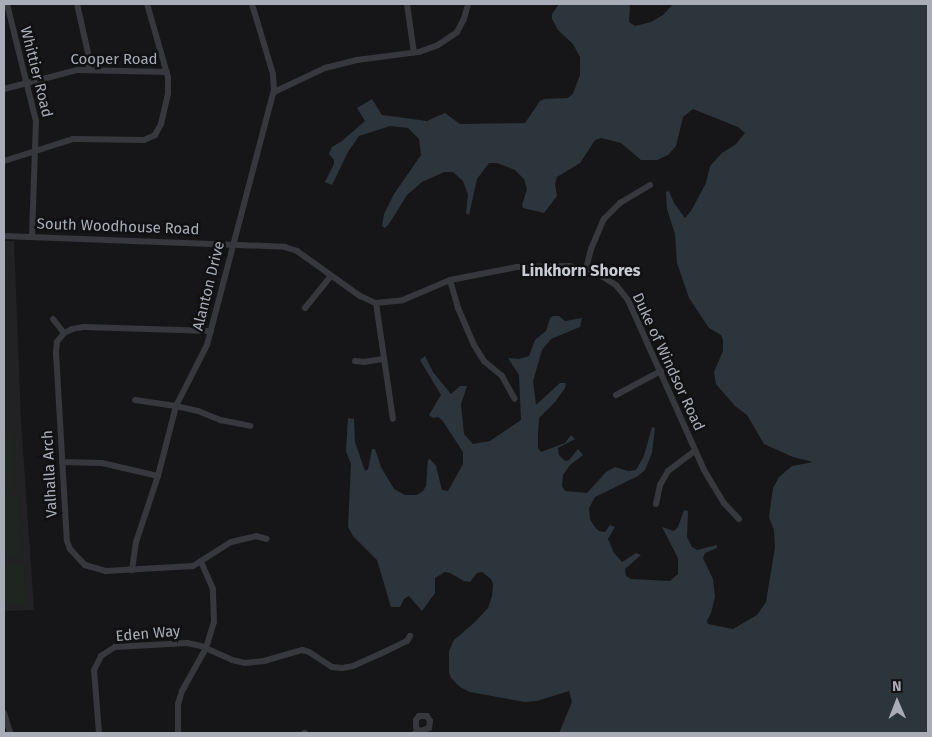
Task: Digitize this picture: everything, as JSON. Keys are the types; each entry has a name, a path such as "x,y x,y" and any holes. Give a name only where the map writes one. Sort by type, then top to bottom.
{"street":[{"name":"Whittier Road","path":"7,4 36,121 32,237"},
{"path":"76,4 88,53 89,70"},
{"path":"4,161 73,139 144,140 151,138 158,132 168,93 167,72 147,4"},
{"name":"Alanton Drive","path":"132,570 136,542 158,476 176,406 201,360 211,331 232,243 274,92 273,74 252,4"},
{"path":"407,4 414,52"},
{"path":"274,92 325,68 357,60 414,52 438,45 454,34 464,19 468,4"},
{"name":"Cooper Road","path":"4,88 68,71 167,72"},
{"path":"586,269 591,249 604,219 620,203 650,185"},
{"name":"South Woodhouse Road","path":"4,236 232,243"},
{"name":"Duke of Windsor Road","path":"232,243 291,248 360,296 376,302 403,300 450,280 534,266 569,266 586,269 610,280 625,295 661,371 695,451 717,493 739,519"},
{"path":"305,308 331,276"},
{"path":"450,280 458,308 474,345 484,360 505,380 515,399"},
{"path":"376,302 393,419"},
{"path":"53,319 64,333 72,329 84,327 211,331"},
{"name":"Valhalla Arch","path":"64,333 57,342 56,352 65,530 70,549 85,565 93,569 106,571 185,567 201,562 231,542 256,536 267,539"},
{"path":"355,361 364,362 384,359"},
{"path":"616,395 661,371"},
{"path":"135,400 176,406 198,411 220,420 250,426"},
{"path":"656,504 660,485 668,472 695,451"},
{"path":"62,462 102,463 158,476"},
{"path":"178,733 178,704 182,691 206,648 214,622 212,589 201,562"},
{"name":"Eden Way","path":"99,733 94,674 98,660 107,651 121,646 178,642 206,648 232,660 245,663 261,662 297,651 305,651 332,667 342,668 352,666 380,654 407,641 410,636"},
{"path":"4,713 10,733"},
{"path":"424,715 430,721 427,729 417,732 415,723 417,718 424,715"}],"shaded area":[{"path":"559,4 630,4 629,22 635,26 651,22 663,15 673,4 928,4 928,733 559,733 572,702 569,691 537,701 525,702 470,692 460,687 451,678 449,672 449,651 454,640 488,608 492,596 493,584 491,579 482,572 477,573 470,582 445,572 435,578 435,593 422,611 409,596 404,599 400,607 391,607 377,560 353,536 348,527 351,464 346,451 348,418 354,419 355,442 365,471 368,469 372,449 375,449 381,467 394,489 405,495 417,495 426,486 428,460 430,459 436,466 442,490 448,491 463,464 463,452 442,420 429,415 441,395 420,360 425,356 433,372 451,394 460,386 467,386 461,404 464,434 473,444 490,441 521,420 519,375 508,358 519,359 529,356 535,340 546,331 550,318 553,316 559,316 565,321 582,318 580,327 551,339 542,350 533,381 536,405 560,383 566,383 565,388 555,402 539,418 538,435 538,448 541,452 565,443 571,435 575,439 558,448 559,455 565,461 569,460 578,449 583,455 570,465 563,475 562,486 565,491 587,493 606,472 615,467 628,471 636,470 644,456 652,427 655,428 652,453 645,470 638,476 595,497 589,508 590,519 594,526 599,531 605,532 610,525 615,527 608,539 614,553 622,562 636,553 641,555 625,569 626,576 631,579 670,581 678,574 678,558 662,527 674,531 678,527 684,510 688,511 687,537 692,547 697,550 717,545 717,548 705,553 703,558 713,579 715,597 707,621 708,624 733,629 757,615 766,602 775,547 774,530 769,517 773,488 779,477 792,466 813,462 793,457 764,444 747,415 735,406 716,384 714,372 723,351 723,340 721,335 709,328 689,298 677,263 675,234 667,209 666,192 669,191 674,203 685,218 691,211 706,183 710,166 722,153 736,144 745,133 738,127 693,109 683,117 676,146 668,155 657,160 641,160 621,143 601,138 595,140 580,163 557,177 555,184 557,196 544,213 523,208 522,205 527,189 524,179 515,170 497,163 489,163 477,179 469,215 466,213 468,195 463,181 453,172 444,172 422,182 407,195 385,228 382,226 384,214 394,194 421,155 419,139 408,128 390,126 359,136 348,152 332,185 325,182 334,164 334,160 329,154 332,147 365,121 357,108 372,99 382,115 427,121 445,113 460,124 525,123 540,101 544,99 568,98 573,94 580,75 580,57 573,44 558,30 552,19 552,14"},
{"path":"4,241 14,241 21,420 34,610 4,611"},
{"path":"4,430 9,430 13,434 15,467 11,472 12,494 4,493"},
{"path":"4,496 18,496 19,557 4,557"},
{"path":"24,564 26,605 6,602 4,600 4,565"}],"district":[{"name":"Linkhorn Shores","path":"581,271"}]}
